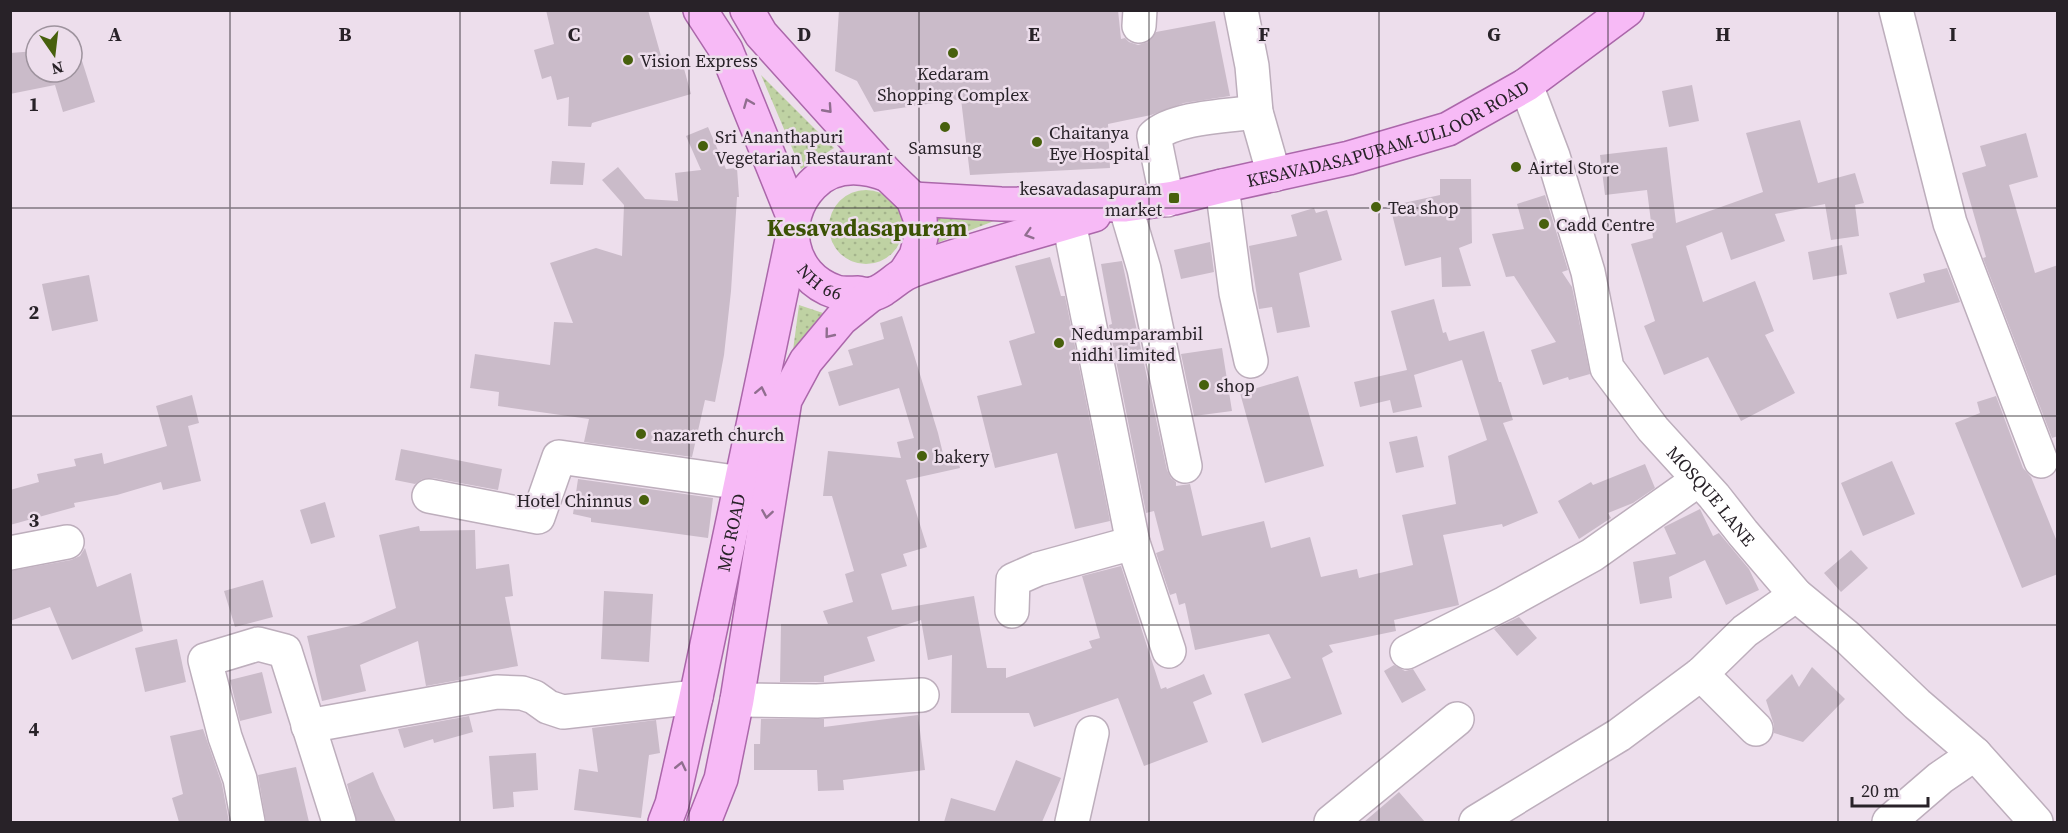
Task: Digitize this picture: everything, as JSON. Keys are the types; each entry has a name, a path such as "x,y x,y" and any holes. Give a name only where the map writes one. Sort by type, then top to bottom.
{"main road":[{"name":"NH 66","path":"700,10 726,50 793,228 796,255 812,279 824,287 838,293 872,294 905,273 1125,205"},
{"name":"KESAVADASAPURAM-ULLOOR ROAD","path":"1125,205 1167,200 1348,158 1448,129 1526,85 1627,10"},
{"path":"726,50 754,22 888,175 913,199 1001,204 1125,205"},
{"path":"793,228 801,198 814,183 831,172 849,167 869,168 888,175"},
{"name":"NH 66","path":"905,273 916,256 921,237 920,218 913,199"},
{"name":"MC ROAD","path":"665,822 672,804 696,697 793,228"},
{"name":"MC ROAD","path":"704,822 721,779 737,700 785,400 806,361 841,320 872,294"}],"street":[{"path":"1241,10 1252,66 1256,112 1274,175"},
{"path":"1896,10 1950,223 2041,461"},
{"name":"MOSQUE LANE","path":"1526,85 1553,156 1588,272 1607,368 1653,429 1714,496 1796,595 1975,754 2036,822"},
{"path":"1167,200 1154,136 1162,128 1256,112"},
{"path":"1222,186 1236,293 1251,361"},
{"path":"1125,205 1144,269 1185,466"},
{"path":"1069,222 1133,543 1169,651"},
{"path":"429,496 538,517 559,457 742,483"},
{"path":"1407,652 1505,603 1592,555 1698,480"},
{"path":"10,553 68,542"},
{"path":"1012,611 1013,580 1038,569 1133,543"},
{"path":"1476,822 1619,735 1701,674 1745,632 1796,595"},
{"path":"248,822 240,779 225,737 205,660 258,644 285,651 298,686 308,726 339,822"},
{"path":"1701,674 1756,729"},
{"path":"308,726 497,692 522,693 563,712 696,697"},
{"path":"737,700 817,701 922,695"},
{"path":"1331,822 1457,719"},
{"path":"1072,822 1092,733"},
{"path":"1889,822 1940,778 1975,754"}],"green space":[{"path":"761,75 834,148 801,169"},
{"path":"866,190 887,196 897,206 903,227 897,248 887,258 866,264 845,258 835,248 829,227 835,206 845,196"},
{"path":"932,210 1007,216 937,243"},
{"path":"799,305 823,313 792,358"}],"building":[{"path":"546,10 648,10 665,70 683,65 691,94 592,123 591,127 568,126 569,97 557,100 551,76 542,79 534,50 554,44"},
{"path":"839,10 1118,10 1121,39 1125,38 1138,45 1148,42 1156,32 1215,21 1230,96 1184,103 1151,115 1108,124 1110,168 970,175 961,99 874,112 857,81 835,71"},
{"path":"24,52 24,84 84,84 84,67 95,102 63,112 55,85 10,94 10,53"},
{"path":"1692,85 1699,121 1669,127 1662,91"},
{"path":"1800,120 1818,183 1855,173 1864,203 1855,205 1859,236 1831,240 1825,204 1775,214 1785,241 1731,260 1722,232 1686,246 1703,302 1755,281 1774,331 1765,335 1795,393 1741,421 1708,357 1664,375 1644,326 1655,321 1631,244 1653,238 1647,190 1605,195 1600,155 1667,147 1676,223 1763,192 1746,133"},
{"path":"708,127 726,169 737,168 739,197 737,197 724,355 715,402 705,400 692,457 584,442 589,419 498,406 499,392 470,388 475,354 550,365 554,322 573,323 550,263 596,248 622,256 624,205 602,180 618,167 645,199 678,201 675,173 701,170 686,136"},
{"path":"2026,133 2038,177 2009,185 2035,273 2058,265 2058,436 2052,438 1983,258 1986,257 1962,173 1986,166 1980,146"},
{"path":"552,161 585,163 583,185 550,184"},
{"path":"1440,179 1471,179 1472,243 1459,248 1471,286 1442,287 1441,257 1405,266 1390,206 1440,195"},
{"path":"1545,195 1568,270 1562,272 1572,287 1590,374 1569,380 1568,377 1543,385 1531,350 1556,342 1514,276 1506,277 1492,234 1524,229 1517,204"},
{"path":"1314,208 1316,213 1327,210 1342,260 1299,273 1310,327 1277,333 1272,307 1259,309 1249,246 1297,236 1291,215"},
{"path":"1210,242 1214,272 1181,279 1174,250"},
{"path":"1842,245 1847,274 1813,280 1808,252"},
{"path":"1050,257 1061,296 1065,296 1110,521 1075,529 1057,453 995,468 977,396 1022,385 1009,341 1035,333 1015,266"},
{"path":"1122,261 1167,470 1176,482 1176,486 1190,484 1202,536 1264,521 1271,548 1310,537 1321,577 1357,569 1359,578 1413,565 1402,515 1456,504 1448,456 1487,440 1462,360 1414,375 1422,407 1393,413 1390,400 1360,407 1354,382 1407,370 1391,311 1434,299 1443,333 1446,332 1449,341 1484,331 1513,420 1503,423 1538,513 1503,527 1502,524 1443,535 1459,605 1394,620 1396,631 1329,645 1333,652 1322,658 1342,714 1262,743 1244,694 1291,678 1269,634 1195,650 1185,603 1179,605 1176,593 1170,595 1156,553 1164,550 1154,511 1146,513 1109,325 1112,324 1101,264"},
{"path":"1947,268 1960,302 1897,319 1889,293 1925,282 1923,274"},
{"path":"89,275 98,321 52,331 42,284"},
{"path":"902,316 945,462 959,464 960,468 906,480 927,547 903,554 907,566 881,574 892,610 974,596 987,668 1006,668 1006,678 1092,648 1089,641 1100,638 1082,576 1121,566 1161,689 1166,687 1167,689 1204,674 1212,694 1193,702 1208,742 1144,766 1118,698 1034,727 1029,713 951,713 952,655 928,660 921,620 867,637 875,661 824,676 824,682 780,682 781,624 828,624 823,611 853,602 845,574 854,571 832,496 823,496 828,451 901,458 897,442 914,438 899,388 839,406 828,372 853,365 848,350 884,339 880,323"},
{"name":"shop","path":"1222,348 1232,411 1194,416 1181,354"},
{"path":"1298,376 1324,466 1265,483 1240,393"},
{"path":"192,395 199,423 188,426 201,481 163,490 161,482 117,495 74,503 75,507 10,525 10,490 39,482 37,474 76,466 74,459 102,453 104,464 167,446 156,406"},
{"path":"1996,396 2023,468 2031,477 2058,544 2058,574 2022,588 1955,423 1980,413 1977,402"},
{"path":"1417,436 1424,467 1396,473 1389,442"},
{"path":"401,449 502,469 498,490 433,478 422,479 415,484 395,480"},
{"path":"1892,461 1915,514 1863,536 1841,483"},
{"path":"1645,464 1655,488 1633,503 1608,513 1611,518 1579,539 1558,501 1591,482 1593,485"},
{"name":"Hotel Chinnus","path":"578,479 713,498 708,538 591,522 591,518 573,514"},
{"path":"325,502 335,537 311,544 300,510"},
{"path":"1700,509 1713,536 1719,533 1749,569 1759,590 1726,605 1705,560 1669,577 1672,598 1640,604 1633,562 1676,554 1664,527"},
{"path":"419,526 420,531 475,530 476,569 509,564 513,596 505,597 518,666 426,686 418,641 360,665 366,691 322,701 307,636 359,624 396,608 379,535"},
{"path":"85,548 97,587 131,573 143,631 72,660 50,607 10,621 10,571 71,560 80,556"},
{"path":"1851,550 1868,568 1841,592 1824,573"},
{"path":"263,580 273,617 235,627 224,591"},
{"path":"604,591 653,594 649,662 601,659"},
{"path":"1519,617 1537,638 1517,656 1494,629"},
{"path":"177,639 186,682 145,692 135,648"},
{"path":"1394,665 1405,671 1413,669 1426,690 1402,703 1384,671"},
{"path":"1812,667 1845,699 1803,742 1774,733 1774,725 1766,700 1792,674 1799,687"},
{"path":"262,672 272,713 240,721 230,680"},
{"path":"918,715 925,770 843,780 844,790 818,791 817,770 754,770 754,744 760,744 761,719 824,719 824,727"},
{"path":"469,716 473,732 434,743 433,739 404,748 398,729"},
{"path":"656,720 660,753 649,755 641,818 574,810 579,769 598,772 592,728"},
{"path":"203,729 222,784 229,822 179,822 172,798 183,794 170,736"},
{"path":"536,753 538,790 513,792 514,807 493,809 489,756"},
{"path":"1016,760 1061,778 1042,822 944,822 951,798 995,811"},
{"path":"296,767 309,822 266,822 258,775"},
{"path":"373,772 396,822 357,822 347,784"},
{"path":"1399,792 1425,822 1364,822"}],"place":[{"name":"Kedaram Shopping Complex","path":"953,53"},
{"name":"Vision Express","path":"628,60"},
{"name":"Samsung","path":"945,127"},
{"name":"Chaitanya Eye Hospital","path":"1037,142"},
{"name":"Sri Ananthapuri Vegetarian Restaurant","path":"703,146"},
{"name":"Airtel Store","path":"1516,167"},
{"name":"kesavadasapuram market","path":"1174,198"},
{"name":"Tea shop","path":"1376,207"},
{"name":"Cadd Centre","path":"1544,224"},
{"name":"Nedumparambil nidhi limited","path":"1059,343"},
{"name":"shop","path":"1204,385"},
{"name":"nazareth church","path":"641,434"},
{"name":"bakery","path":"922,456"},
{"name":"Hotel Chinnus","path":"644,500"}],"district":[{"name":"Kesavadasapuram","path":"867,227"}]}
